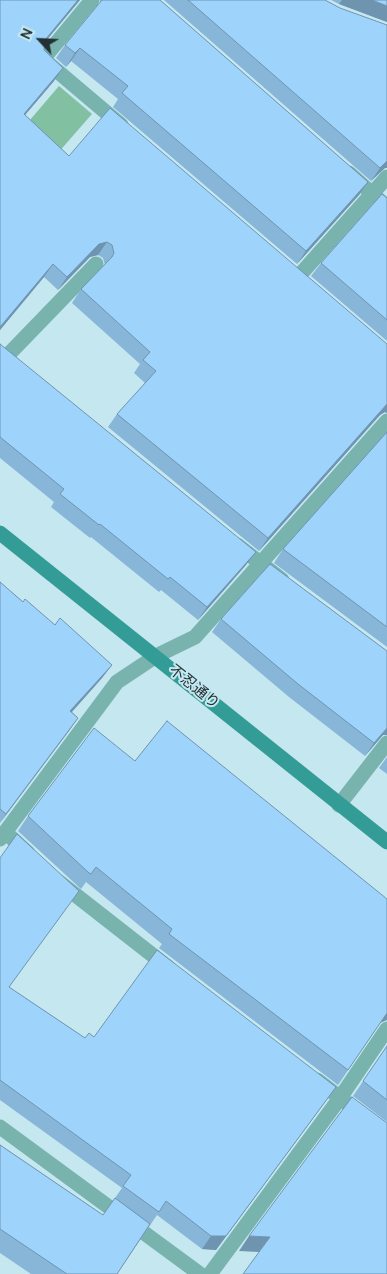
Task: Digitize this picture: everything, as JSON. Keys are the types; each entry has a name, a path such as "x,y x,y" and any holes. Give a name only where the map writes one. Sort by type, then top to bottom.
{"main road":[{"name":"不忍通り","path":"0,533 387,842"}],"street":[{"path":"92,0 43,59 132,134"},
{"path":"336,162 387,206"},
{"path":"298,277 387,177"},
{"path":"23,368 4,353 96,264"},
{"path":"284,264 312,289"},
{"path":"183,978 73,895 42,867 2,836 117,682 156,656 195,637 387,421"},
{"path":"229,538 292,588"},
{"path":"339,804 387,742"},
{"path":"210,1274 340,1098 387,1029"},
{"path":"308,1074 387,1134"},
{"path":"0,1127 200,1274"}],"green space":[{"path":"59,86 92,114 15,202 0,155"}],"building":[{"path":"0,0 78,0 45,40 44,50 63,68 24,114 69,156 110,108 387,344 387,404 268,538 117,414 156,371 143,360 150,352 81,289 112,257 114,253 112,245 107,242 99,244 67,277 53,264 0,327"},
{"path":"102,0 160,0 368,182 306,251 122,93 128,86 80,48 75,53 65,45"},
{"path":"188,0 325,0 340,8 387,25 387,161 380,168"},
{"path":"372,0 387,0 387,6"},
{"path":"382,194 387,198 387,320 321,263"},
{"path":"0,344 256,552 207,607 170,577 168,579 60,494 64,489 0,437"},
{"path":"387,432 387,627 283,549"},
{"path":"270,564 387,651 387,728 374,743 298,684 221,619"},
{"path":"0,582 23,602 25,599 55,625 60,618 112,665 70,711 78,718 6,814 0,809"},
{"path":"167,721 387,899 387,1013 348,1070 169,934 172,929 96,867 91,874 89,873 28,816 94,728 135,761"},
{"path":"17,834 79,891 9,987 85,1038 89,1033 94,1037 157,950 336,1087 226,1236 211,1236 166,1201 159,1212 123,1186 131,1175 0,1080 0,858"},
{"path":"387,1046 387,1100 363,1081"},
{"path":"352,1097 387,1123 387,1274 243,1274 270,1237 249,1236"},
{"path":"0,1145 103,1215 115,1198 150,1224 117,1274 67,1274 0,1229"}]}
